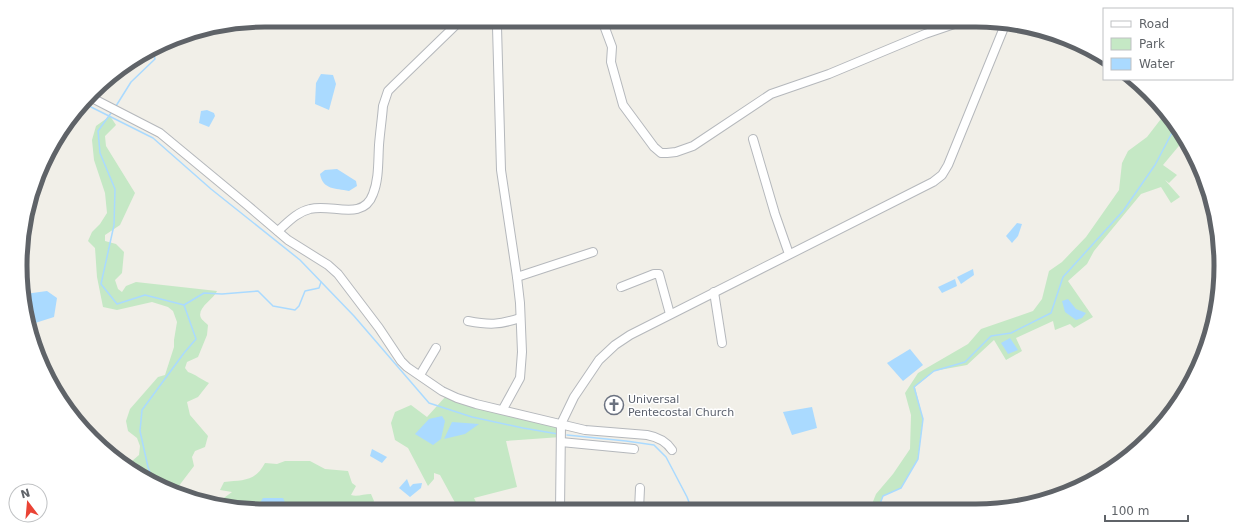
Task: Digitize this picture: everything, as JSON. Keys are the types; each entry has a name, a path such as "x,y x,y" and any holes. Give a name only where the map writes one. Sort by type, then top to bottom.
{"street":[{"path":"278,231 294,217 311,208 319,207 356,210 367,204 373,196 377,182 383,106 388,91 406,71 453,27"},
{"path":"497,27 501,170 517,277 522,352 521,370 516,387 503,409"},
{"path":"605,27 612,47 611,62 616,85 623,106 654,147 661,152 667,153 676,152 692,146 771,94 829,74 946,27"},
{"path":"560,504 561,424 574,397 588,374 605,353 630,334 933,182 942,175 948,165 1003,29"},
{"path":"95,99 160,133 298,248 328,265 338,274 379,328 401,361 442,390 457,398 476,404 503,409 561,424 589,430 657,437 667,443 672,450"},
{"path":"753,139 775,214 789,254"},
{"path":"517,277 593,252"},
{"path":"621,287 654,274 659,274 670,314"},
{"path":"714,292 722,343"},
{"path":"468,321 488,324 520,318"},
{"path":"420,375 436,348"},
{"path":"561,442 634,449"},
{"path":"639,504 640,488"}],"green space":[{"path":"110,116 116,125 105,136 106,146 135,193 120,225 105,235 105,241 116,244 124,252 122,273 115,280 118,289 122,292 126,286 136,282 217,291 203,307 200,314 203,321 208,325 207,335 198,357 187,362 185,368 188,372 209,383 198,397 187,402 190,415 208,436 205,447 195,451 192,457 194,466 178,487 146,472 134,464 132,461 139,455 140,446 137,438 128,431 126,421 130,409 158,377 165,375 174,347 177,322 173,311 168,307 152,302 117,310 103,307 97,277 95,248 88,241 92,232 100,224 107,213 105,193 94,160 92,140 96,126"},
{"path":"1162,117 1181,144 1163,165 1177,175 1169,183 1165,180 1180,197 1171,203 1161,187 1141,194 1094,251 1087,264 1068,281 1093,317 1074,328 1070,324 1055,330 1053,321 1016,338 1022,351 1006,360 994,340 967,365 934,371 915,387 923,419 918,459 901,488 883,496 880,504 872,504 876,494 893,474 910,449 911,415 905,393 918,373 968,344 981,329 1033,311 1042,299 1049,271 1062,262 1086,237 1119,190 1122,163 1128,151 1147,137"},
{"path":"446,396 561,424 561,437 506,441 517,487 474,498 477,504 456,504 440,475 434,473 434,479 428,486 408,448 395,440 391,423 395,412 411,405 427,417"},
{"path":"285,461 310,461 325,469 348,471 352,483 356,486 351,495 356,496 371,494 374,501 372,504 266,504 234,502 222,500 232,492 220,490 224,482 248,479 257,474 265,463 277,464"}],"water":[{"path":"321,74 333,75 336,84 329,110 315,104 316,83"},
{"path":"207,110 214,113 215,116 209,127 199,123 201,111"},
{"path":"337,169 356,181 357,186 349,191 334,189 327,186 320,174 325,170"},
{"path":"1017,223 1022,224 1018,236 1012,243 1006,236"},
{"path":"973,269 974,275 961,284 957,277"},
{"path":"955,279 957,286 942,293 938,287"},
{"path":"47,291 57,298 54,317 34,323 29,293"},
{"path":"1068,299 1076,309 1086,313 1082,318 1076,320 1065,312 1062,301"},
{"path":"1010,338 1018,350 1008,354 1001,343"},
{"path":"910,349 923,365 903,381 887,363"},
{"path":"812,407 817,428 792,435 783,412"},
{"path":"442,416 445,421 441,439 433,445 415,434 429,419"},
{"path":"452,422 479,424 465,434 444,439"},
{"path":"372,449 387,457 382,463 370,456"},
{"path":"407,479 410,487 413,484 422,483 421,488 410,497 399,488"},
{"path":"263,498 283,498 286,504 266,504 259,504"}],"waterway":[{"path":"116,106 131,82 155,59 154,55"},
{"path":"88,106 153,138 211,189 300,260 354,316 429,403 472,417 558,434"},
{"path":"111,113 98,131 100,153 115,189 114,225 101,284 117,304 145,295 184,305 196,339 142,410 140,431 151,474"},
{"path":"880,504 883,496 901,488 918,459 923,419 914,387 934,371 965,362 991,336 1011,333 1051,313 1063,277 1123,211 1155,165 1173,131"},
{"path":"184,305 204,293 222,294 258,291 273,306 295,310 299,306 305,291 319,288 321,282"},
{"path":"567,435 654,445 666,457 690,504"}],"place":[{"name":"Universal Pentecostal Church","path":"614,405"}]}
